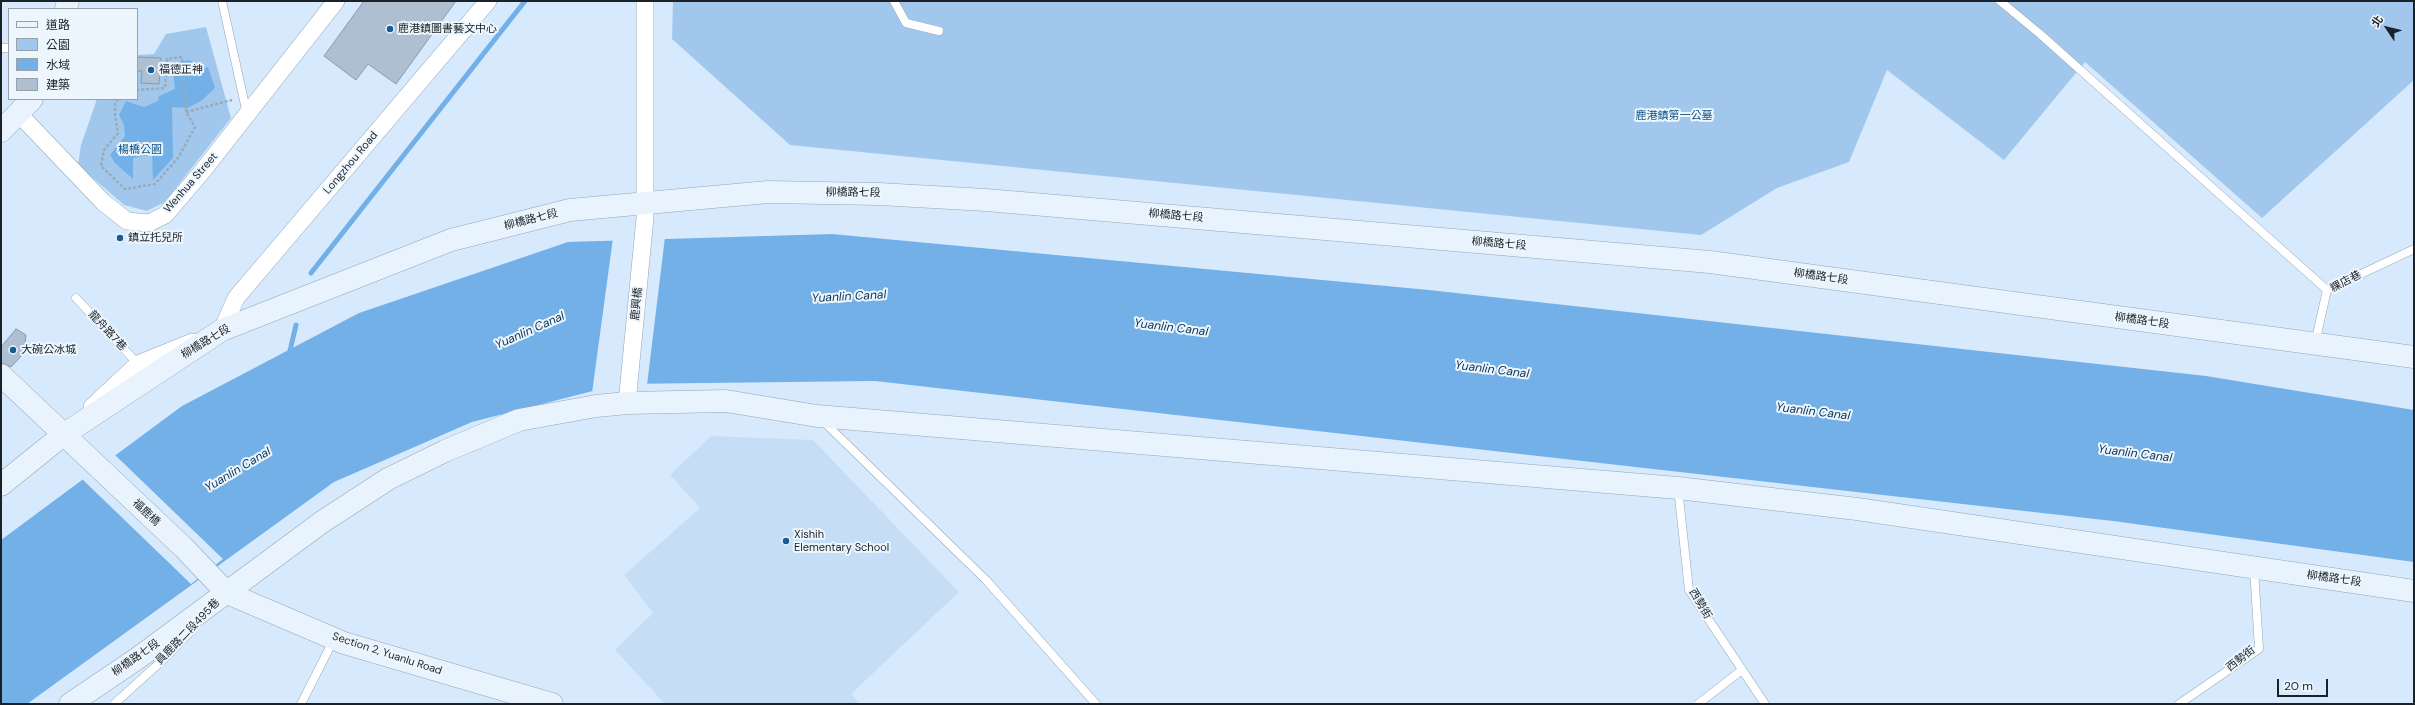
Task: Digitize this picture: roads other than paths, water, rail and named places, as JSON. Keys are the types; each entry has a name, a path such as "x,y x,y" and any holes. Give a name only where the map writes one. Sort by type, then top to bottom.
{"main road":[{"path":"1,131 25,106"},
{"name":"柳橋路七段","path":"1,485 63,435 222,330 451,240 570,210 645,211 768,192 879,194 986,200 1710,262 2414,357"},
{"name":"福鹿橋","path":"1,375 227,593"},
{"name":"柳橋路七段","path":"70,704 227,593 322,522 388,479 445,451 519,420 596,406 628,396 726,401 818,416 1678,488 1857,509 2414,591"},
{"name":"Section 2, Yuanlu Road","path":"227,593 344,643 552,704"}],"street":[{"name":"Wenhua Street","path":"25,106 102,202 127,221 148,223 165,215 201,173 336,1"},
{"name":"Longzhou Road","path":"222,330 236,298 488,1"},
{"name":"鹿興橋","path":"628,396 645,211 646,1"},
{"path":"63,435 138,364 222,330"}],"lane":[{"path":"222,1 247,115"},
{"path":"894,1 906,23 939,31"},
{"path":"2000,1 2040,34 2328,290"},
{"name":"粿店巷","path":"2315,344 2328,290 2414,249"},
{"name":"龍舟路7巷","path":"76,298 138,364"},
{"path":"818,416 986,580 1096,704"},
{"name":"西勢街","path":"1678,488 1689,590 1765,704"},
{"name":"西勢街","path":"2179,704 2259,649 2254,567"},
{"name":"員鹿路二段495巷","path":"114,704 165,658 227,593"},
{"path":"301,704 334,638"},
{"path":"1698,704 1742,670"}],"water":[{"path":"191,60 194,72 208,67 215,88 201,101 187,108 172,107 173,158 153,180 152,154 133,158 133,179 115,163 110,155 125,136 124,125 119,115 126,101 144,107 158,101 159,96 175,89 172,63"},
{"name":"Yuanlin Canal","path":"832,234 1429,290 2206,376 2414,410 2414,562 2113,521 875,381 620,384 472,422 334,482 27,704 1,704 1,540 182,406 359,313 568,242"}],"waterway":[{"path":"311,273 525,1"},
{"path":"289,355 296,325"}],"place":[{"name":"鹿港鎮圖書藝文中心","path":"390,29"},
{"name":"福德正神","path":"151,70"},
{"name":"鎮立托兒所","path":"120,238"},
{"name":"大碗公冰城","path":"13,350"},
{"name":"Xishih Elementary School","path":"786,541"}],"park label":[{"name":"鹿港鎮第一公墓","path":"1674,116"},
{"name":"楊橋公園","path":"140,150"}]}
